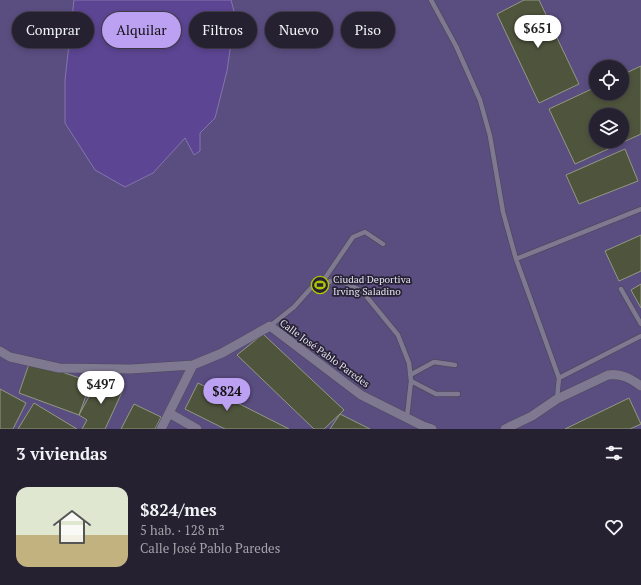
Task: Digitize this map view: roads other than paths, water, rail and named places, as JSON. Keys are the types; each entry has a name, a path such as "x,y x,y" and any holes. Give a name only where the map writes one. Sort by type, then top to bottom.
{"street":[{"path":"0,351 10,357 59,368 131,369 193,365 222,353 270,326"},
{"name":"Calle José Pablo Paredes","path":"270,326 361,395 406,418 432,429"},
{"path":"161,429 170,414 193,365"},
{"path":"505,429 532,416 557,399 608,375 616,374 632,380 641,386"},
{"path":"170,414 197,429"}],"lane":[{"path":"431,0 456,46 480,100 490,136 503,212 516,259 559,378 557,399"},
{"path":"516,259 641,209"},
{"path":"321,284 353,237 365,232 383,244"},
{"path":"270,326 294,307 311,288 321,284 337,279 362,291 398,335 409,362 411,381 406,418"},
{"path":"620,289 641,324"},
{"path":"559,378 641,336"},
{"path":"410,375 434,362 455,365"},
{"path":"411,381 436,394 458,394"}],"place":[{"name":"Ciudad Deportiva Irving Saladino","path":"320,285"}]}
